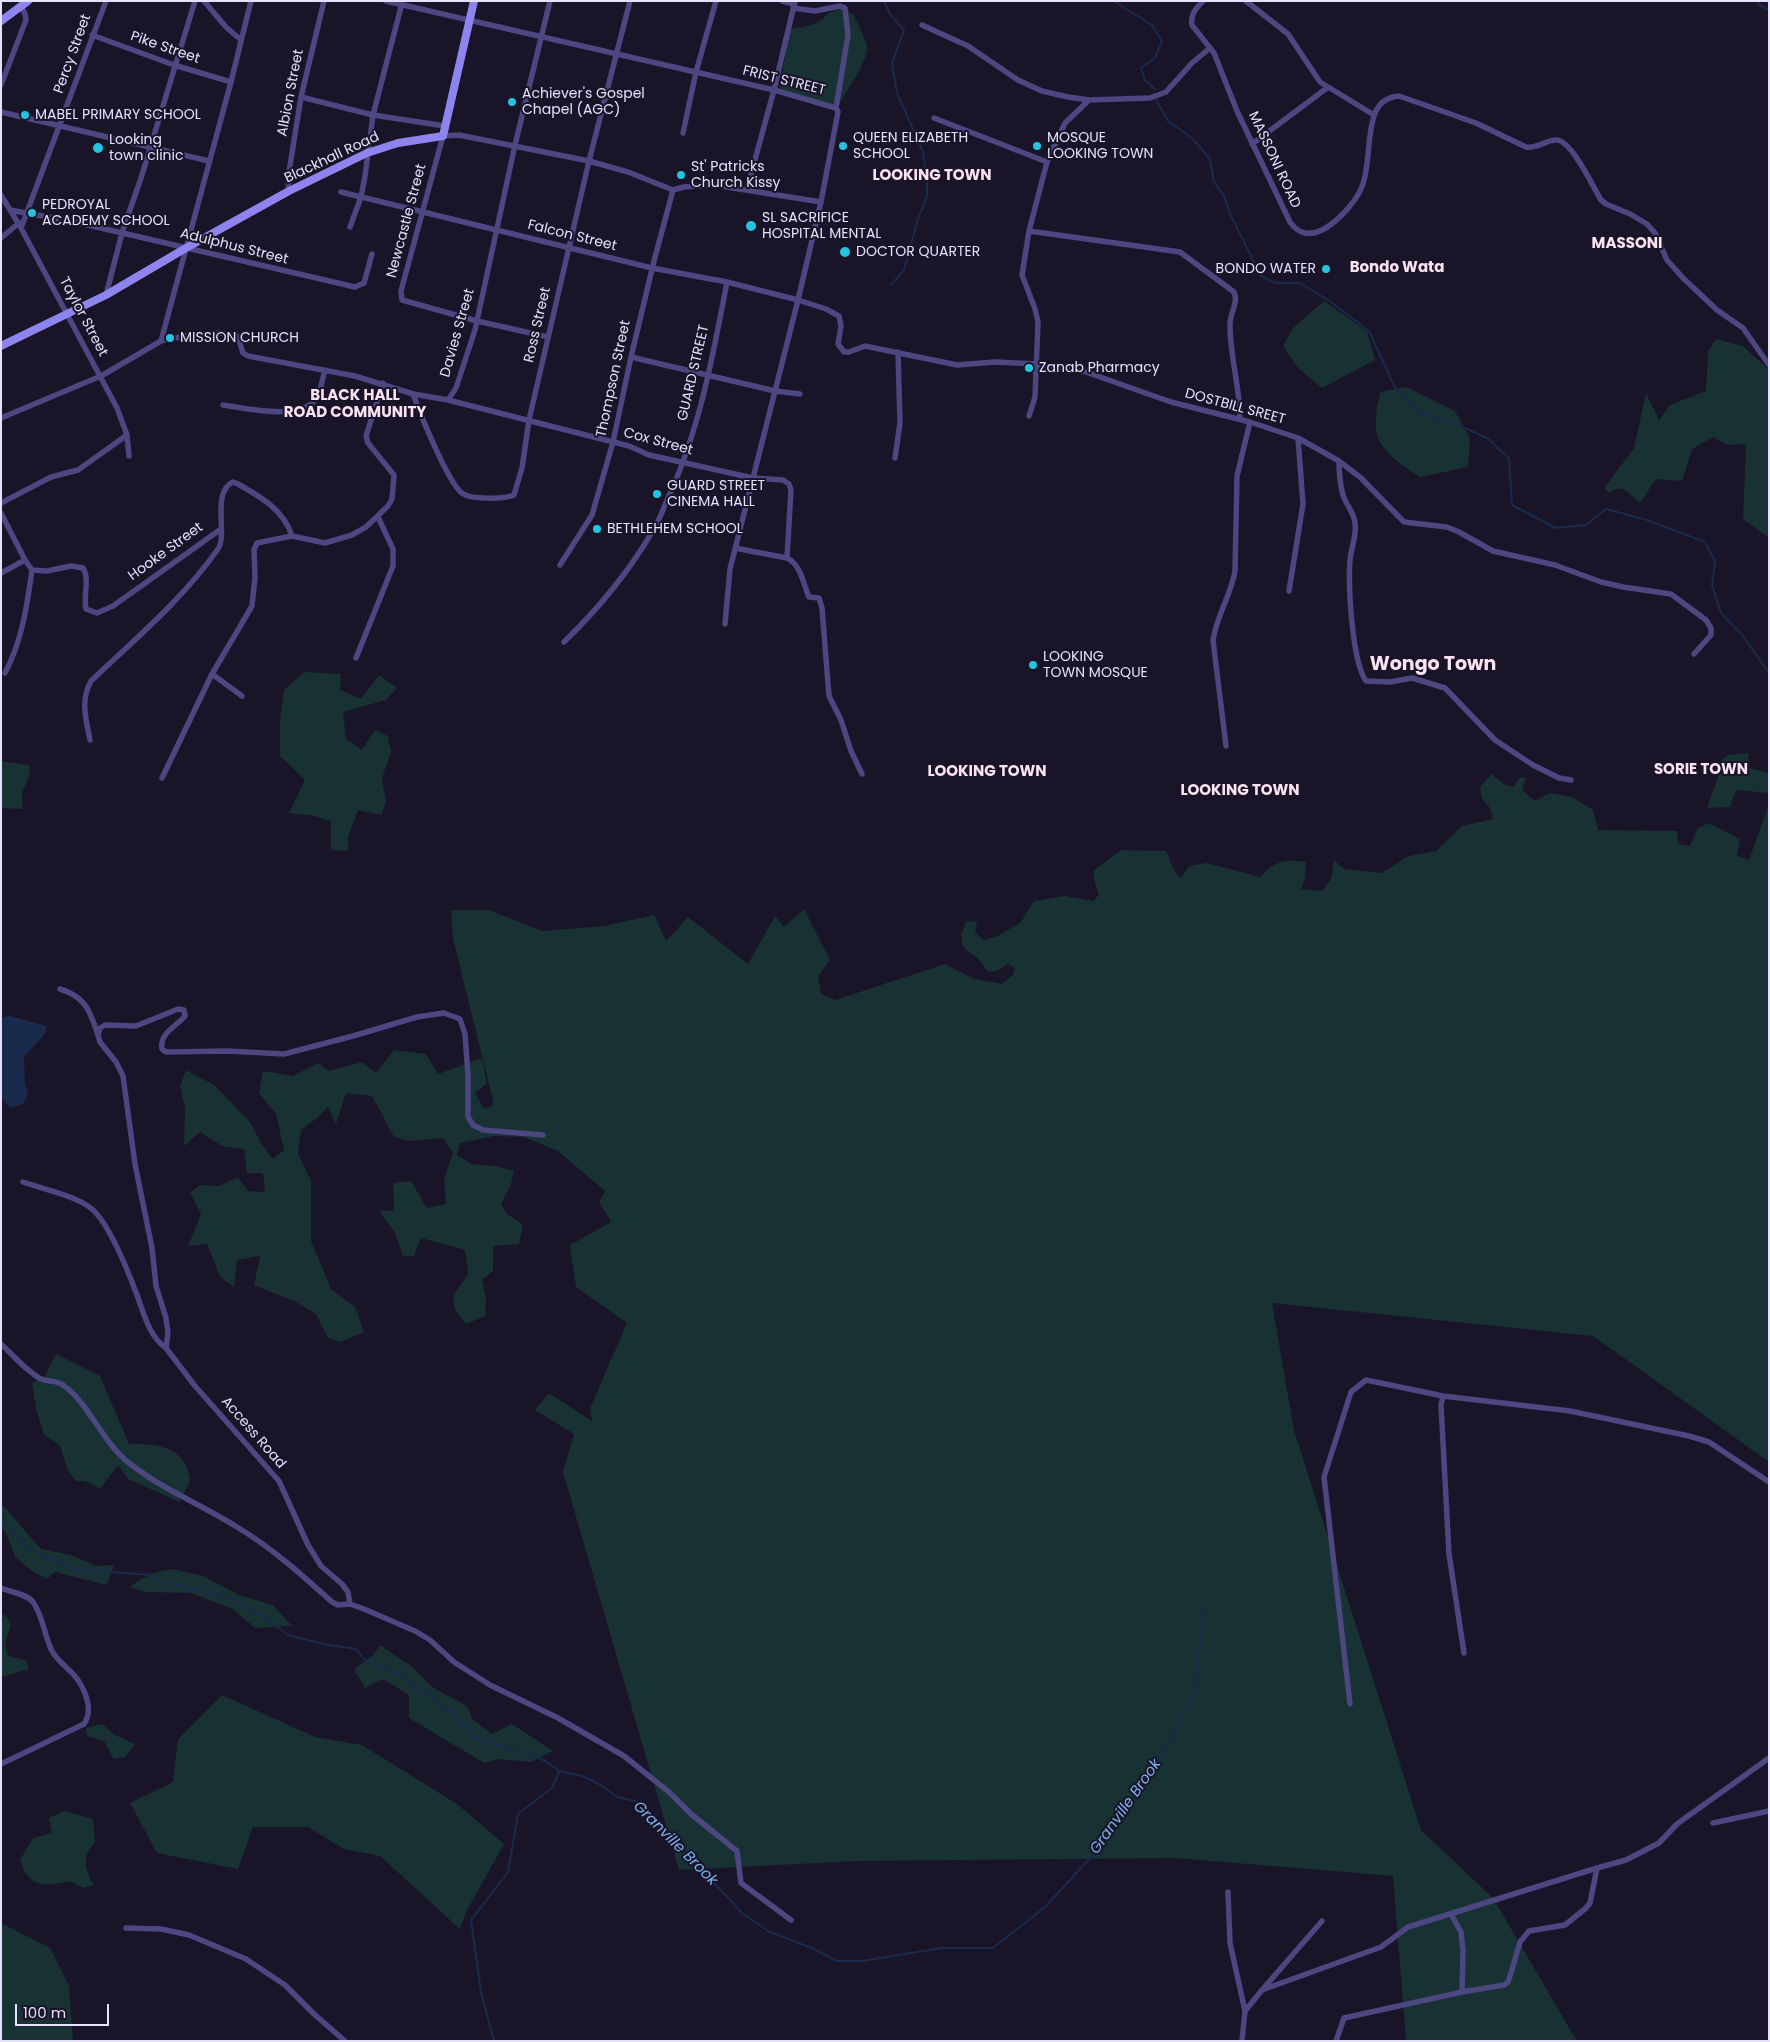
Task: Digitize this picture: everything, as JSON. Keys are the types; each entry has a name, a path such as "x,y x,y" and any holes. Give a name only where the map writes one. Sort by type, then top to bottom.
{"street":[{"name":"Percy Street","path":"20,226 27,213 106,1"},
{"path":"106,295 122,233 195,1"},
{"path":"204,1 226,27 241,40"},
{"path":"161,341 251,1"},
{"name":"Albion Street","path":"289,191 288,178 302,97 324,1"},
{"name":"FRIST STREET","path":"386,1 402,3 469,21 774,90 836,108 838,112 798,300 730,569 724,624"},
{"name":"Newcastle Street","path":"474,1 443,136 401,291 402,300 477,321 548,337"},
{"name":"Davies Street","path":"448,400 456,388 477,321 550,1"},
{"name":"Ross Street","path":"413,394 422,417 460,492 470,498 514,495 521,475 529,420 589,161 630,1"},
{"path":"683,133 696,72 716,1"},
{"path":"782,1 815,11 840,6 845,8 848,35 836,108"},
{"name":"MASSONI ROAD","path":"1203,1 1195,10 1191,21 1210,48 1252,144 1290,222 1297,230 1305,233 1318,232 1329,226 1356,199 1363,186 1374,115"},
{"path":"1246,1 1288,34 1320,82 1374,115 1382,103 1389,97 1399,96 1476,123 1526,147 1532,148 1555,140 1564,142 1573,151 1602,200 1606,204 1630,214 1647,224 1655,233 1668,260 1683,278 1717,310 1743,328 1769,365"},
{"path":"350,227 361,197 373,114 402,3"},
{"path":"1,21 25,4"},
{"path":"1,85 26,20 25,4"},
{"path":"747,189 774,90 794,4"},
{"path":"922,25 968,46 1018,80 1042,91 1089,100 1150,98 1166,92 1192,63 1210,48"},
{"name":"Pike Street","path":"92,35 174,65 231,82"},
{"path":"1252,144 1327,88"},
{"path":"302,97 373,114 445,126"},
{"path":"1029,416 1035,397 1038,322 1022,275 1029,231 1046,162 1065,123 1089,100"},
{"path":"1,112 209,161"},
{"path":"934,118 1046,162"},
{"name":"Blackhall Road","path":"1,346 106,295 289,191 367,153 398,143 459,135 589,161 628,172 673,190"},
{"path":"673,190 684,187 714,185 820,202"},
{"name":"Thompson Street","path":"560,565 592,515 614,442 631,357 673,190"},
{"name":"Falcon Street","path":"341,192 652,268 727,282 798,300"},
{"name":"Taylor Street","path":"1,195 4,204 20,226 68,314 117,408 127,435 129,456"},
{"name":"Adulphus Street","path":"10,210 122,233 355,287 364,283 372,254"},
{"path":"1,238 20,226"},
{"path":"1029,231 1180,252 1234,292 1236,302 1229,320 1230,349 1239,394 1240,419"},
{"name":"GUARD STREET","path":"564,642 590,616 617,583 648,539 684,463 709,376 727,282"},
{"name":"DOSTBILL SREET","path":"798,300 838,316 841,326 838,344 844,352 865,346 956,364 996,362 1037,364 1082,371 1171,402 1240,419 1298,438 1339,461 1362,478 1404,522 1447,527 1493,552 1555,565 1601,582 1671,594 1706,620 1711,628 1711,635 1694,654"},
{"path":"1,418 101,376 161,341 198,334 228,334 238,337 243,353 248,356 325,370 383,383 413,394 448,400"},
{"path":"895,458 900,423 898,352"},
{"path":"631,357 775,391 800,394"},
{"path":"223,406 276,413 292,411 308,405 315,399 325,370"},
{"path":"162,778 212,674 252,606 255,578 255,545 292,536 325,543 352,535 378,517 392,499 394,475 366,440 367,431 383,383"},
{"name":"Cox Street","path":"448,400 629,446 649,455 753,478 783,480 790,487 787,558"},
{"path":"1226,746 1213,640 1215,628 1232,586 1235,572 1235,496 1237,476 1250,422"},
{"path":"1,504 51,477 78,470 127,435"},
{"path":"1289,591 1302,504 1298,438"},
{"path":"1339,461 1343,495 1353,513 1355,523 1356,532 1350,554 1348,576 1354,638 1366,681 1390,682 1412,678 1445,688 1495,740 1533,765 1559,778 1571,780"},
{"path":"221,529 221,503 230,484 233,482 273,507 288,522 292,536"},
{"path":"1,513 32,570 20,636 12,660 5,673"},
{"path":"356,658 393,566 393,549 378,517"},
{"name":"Hooke Street","path":"32,570 46,571 78,566 83,568 86,572 84,596 86,609 97,614 113,606 221,529"},
{"name":"Hooke Street","path":"90,740 84,698 91,681 173,603 199,574 221,545 221,529"},
{"path":"735,548 787,558 796,564 809,597 819,598 822,608 829,696 862,774"},
{"path":"1,572 25,560"},
{"path":"212,674 242,696"},
{"path":"60,990 73,993 84,1003 90,1013 100,1042 116,1062 123,1076 135,1164 152,1248 156,1286 166,1318 168,1333 166,1348"},
{"path":"98,1035 100,1028 105,1025 136,1026 178,1009 184,1010 185,1016 162,1039 162,1049 166,1052 228,1051 284,1054 417,1017 444,1013 460,1019 465,1034 468,1075 468,1117 473,1125 483,1130 543,1135"},
{"name":"Access Road","path":"23,1182 80,1202 96,1213 108,1231 127,1270 153,1335 279,1482 308,1545 321,1566 342,1584 348,1592 350,1604"},
{"path":"1,1344 25,1367 42,1379 63,1385 80,1403 100,1431 128,1463 237,1527 288,1562 332,1602 338,1605 350,1604 380,1615 415,1632 430,1640 454,1662 490,1685 558,1718 624,1756 737,1851 741,1883 791,1920"},
{"path":"1350,1704 1324,1477 1351,1392 1366,1380 1442,1396 1570,1411 1689,1436 1709,1442 1769,1482"},
{"path":"1442,1396 1449,1554 1464,1653"},
{"path":"1,1588 29,1598 33,1603 42,1620 51,1651 76,1677 90,1710 88,1719 78,1728 1,1764"},
{"path":"1262,1990 1381,1947 1408,1927 1626,1860 1659,1843 1676,1824 1769,1758"},
{"path":"1713,1823 1769,1811"},
{"path":"1336,2041 1344,2018 1462,1992 1504,1985 1508,1982 1520,1942 1529,1931 1566,1925 1590,1903 1597,1868"},
{"path":"1228,1892 1230,1943 1245,2011 1242,2041"},
{"path":"1451,1914 1461,1932 1463,1950 1462,1992"},
{"path":"1245,2011 1322,1921"},
{"path":"126,1928 176,1931 225,1948 246,1959 285,1985 345,2041"}],"green space":[{"path":"842,9 853,14 867,46 867,52 861,68 838,106 779,90 790,29 815,23 830,13"},
{"path":"1324,301 1367,331 1375,360 1322,388 1297,367 1283,346 1293,328"},
{"path":"1716,339 1743,346 1769,370 1769,538 1743,519 1746,444 1728,445 1713,437 1692,449 1682,481 1656,479 1640,503 1625,490 1618,489 1609,493 1604,488 1634,448 1646,393 1659,420 1670,405 1706,391 1708,352"},
{"path":"1406,387 1455,411 1470,438 1468,467 1420,477 1398,462 1385,450 1377,435 1376,426 1376,413 1380,392"},
{"path":"304,672 341,674 340,690 361,699 379,675 397,688 386,700 343,712 346,739 362,750 375,730 388,736 391,752 382,778 386,802 381,815 358,810 348,837 348,851 331,850 331,821 310,815 289,813 305,780 280,756 280,721 284,690"},
{"path":"1748,753 1750,768 1769,773 1769,793 1736,790 1730,807 1707,808 1719,774 1711,769 1728,755"},
{"path":"1,761 29,765 30,774 22,793 23,809 1,808"},
{"path":"1491,774 1506,785 1514,787 1519,778 1526,777 1522,790 1535,801 1550,793 1572,797 1593,810 1598,830 1677,831 1678,844 1690,846 1698,828 1709,823 1740,839 1737,856 1749,860 1769,804 1769,1462 1593,1336 1272,1303 1294,1430 1421,1830 1493,1898 1577,2041 1406,2041 1393,1876 1175,1858 856,1861 679,1870 563,1472 574,1434 535,1410 549,1393 592,1421 590,1408 627,1323 576,1287 570,1245 611,1222 599,1202 605,1191 558,1151 524,1137 494,1136 460,1143 457,1155 472,1164 496,1166 514,1171 511,1184 501,1204 506,1213 523,1225 519,1244 493,1246 493,1271 482,1280 486,1299 485,1316 466,1324 455,1309 453,1296 468,1274 465,1250 421,1238 414,1256 403,1256 394,1231 379,1211 394,1211 393,1183 411,1181 427,1208 446,1204 444,1179 453,1153 443,1138 409,1141 394,1137 372,1096 346,1093 336,1124 328,1107 301,1130 298,1154 311,1181 311,1241 331,1289 355,1307 364,1332 340,1342 328,1338 316,1314 294,1301 254,1285 260,1256 237,1260 234,1287 220,1277 207,1244 188,1246 201,1214 190,1193 200,1185 219,1186 238,1177 248,1191 265,1192 263,1173 247,1173 244,1149 222,1146 200,1132 184,1146 185,1108 180,1086 186,1070 214,1085 250,1122 261,1143 273,1159 284,1150 276,1114 259,1093 263,1071 293,1076 318,1063 329,1071 362,1062 376,1073 394,1050 426,1054 438,1074 482,1058 487,1083 475,1093 484,1109 493,1106 493,1100 453,939 451,910 489,910 542,931 604,926 654,915 666,941 688,917 748,964 775,916 784,927 804,909 830,960 818,976 821,994 835,1000 945,964 974,979 1002,984 1013,975 1015,968 1008,964 997,971 988,972 979,959 963,947 961,935 966,921 977,922 975,932 983,940 998,936 1021,922 1034,901 1065,896 1094,901 1099,894 1093,871 1121,850 1166,851 1174,869 1181,878 1189,866 1207,863 1260,877 1271,867 1281,862 1306,862 1305,878 1301,889 1322,891 1331,879 1334,860 1344,869 1382,873 1408,856 1436,851 1462,826 1493,819 1490,808 1482,799 1480,787"},
{"path":"56,1354 100,1376 129,1444 159,1446 179,1456 184,1462 190,1481 180,1502 128,1479 118,1465 100,1489 85,1481 76,1481 68,1471 60,1446 44,1434 36,1409 32,1383 45,1376"},
{"path":"1,1503 41,1549 71,1555 96,1566 114,1565 107,1585 55,1572 47,1579 33,1572 15,1557 6,1533 1,1527"},
{"path":"173,1569 203,1576 239,1595 273,1605 292,1626 255,1628 233,1609 191,1593 144,1592 130,1587 150,1575"},
{"path":"1,1613 7,1617 11,1625 5,1643 8,1656 26,1660 29,1669 2,1677"},
{"path":"380,1645 411,1666 432,1687 467,1706 472,1719 492,1734 512,1724 553,1751 531,1762 499,1759 484,1763 409,1718 409,1695 383,1679 365,1688 354,1669 373,1655"},
{"path":"222,1695 315,1737 362,1745 457,1804 504,1844 466,1912 460,1929 380,1856 344,1849 308,1827 253,1827 238,1869 157,1853 130,1803 173,1782 178,1739"},
{"path":"102,1724 115,1735 135,1744 125,1757 114,1759 104,1741 87,1736 86,1728"},
{"path":"64,1811 93,1819 95,1842 88,1853 86,1863 88,1874 94,1885 83,1888 70,1881 45,1884 33,1881 28,1876 20,1860 33,1838 52,1833 49,1818"},
{"path":"1,1923 50,1948 69,1986 73,2041 1,2041"}],"water":[{"path":"10,1016 47,1026 44,1035 24,1057 25,1084 28,1094 23,1104 11,1108 1,1098 1,1018"}],"waterway":[{"path":"884,1 890,14 904,30 892,63 897,93 923,152 927,181 927,196 918,219 904,270 891,285"},
{"path":"1113,1 1152,25 1162,41 1155,58 1141,68 1145,80 1155,89"},
{"path":"1757,1 1759,5 1769,10"},
{"path":"1156,100 1168,121 1193,139 1210,159 1214,182 1224,196 1231,216 1261,276 1275,283 1300,283 1331,302 1369,331 1395,388 1422,414 1454,423 1487,438 1509,458 1512,505 1556,528 1586,525 1606,509 1647,520 1705,542 1715,561 1712,585 1721,613 1742,635 1769,673"},
{"name":"Granville Brook","path":"1,1518 25,1545 41,1555 75,1569 150,1575 163,1582 218,1594 233,1599 264,1617 288,1635 323,1644 356,1649 367,1663 401,1675 413,1686 432,1696 443,1707 454,1713 477,1738 528,1753 547,1762 559,1771 582,1776 601,1785 617,1797 635,1801 654,1820 674,1848 692,1859 742,1913 768,1931 814,1949 837,1961 862,1961 942,1948 993,1948 1045,1907 1103,1844 1155,1769 1195,1692 1204,1610"},
{"path":"494,2041 481,1992 471,1920 508,1872 518,1814 552,1788 559,1772"}],"place":[{"name":"Achiever's Gospel Chapel (AGC)","path":"512,102"},
{"name":"MABEL PRIMARY SCHOOL","path":"25,115"},
{"name":"QUEEN ELIZABETH SCHOOL","path":"843,146"},
{"name":"MOSQUE LOOKING TOWN","path":"1037,146"},
{"name":"Looking town clinic","path":"98,148"},
{"name":"St' Patricks Church Kissy","path":"681,175"},
{"name":"PEDROYAL ACADEMY SCHOOL","path":"32,213"},
{"name":"SL SACRIFICE HOSPITAL MENTAL","path":"751,226"},
{"name":"DOCTOR QUARTER","path":"845,252"},
{"name":"BONDO WATER","path":"1326,269"},
{"name":"MISSION CHURCH","path":"170,338"},
{"name":"Zanab Pharmacy","path":"1029,368"},
{"name":"GUARD STREET CINEMA HALL","path":"657,494"},
{"name":"BETHLEHEM SCHOOL","path":"597,529"},
{"name":"LOOKING TOWN MOSQUE","path":"1033,665"}],"district":[{"name":"LOOKING TOWN","path":"932,176"},
{"name":"MASSONI","path":"1627,244"},
{"name":"Bondo Wata","path":"1397,268"},
{"name":"BLACK HALL ROAD COMMUNITY","path":"355,404"},
{"name":"Wongo Town","path":"1433,665"},
{"name":"SORIE TOWN","path":"1701,770"},
{"name":"LOOKING TOWN","path":"987,772"},
{"name":"LOOKING TOWN","path":"1240,791"}]}
